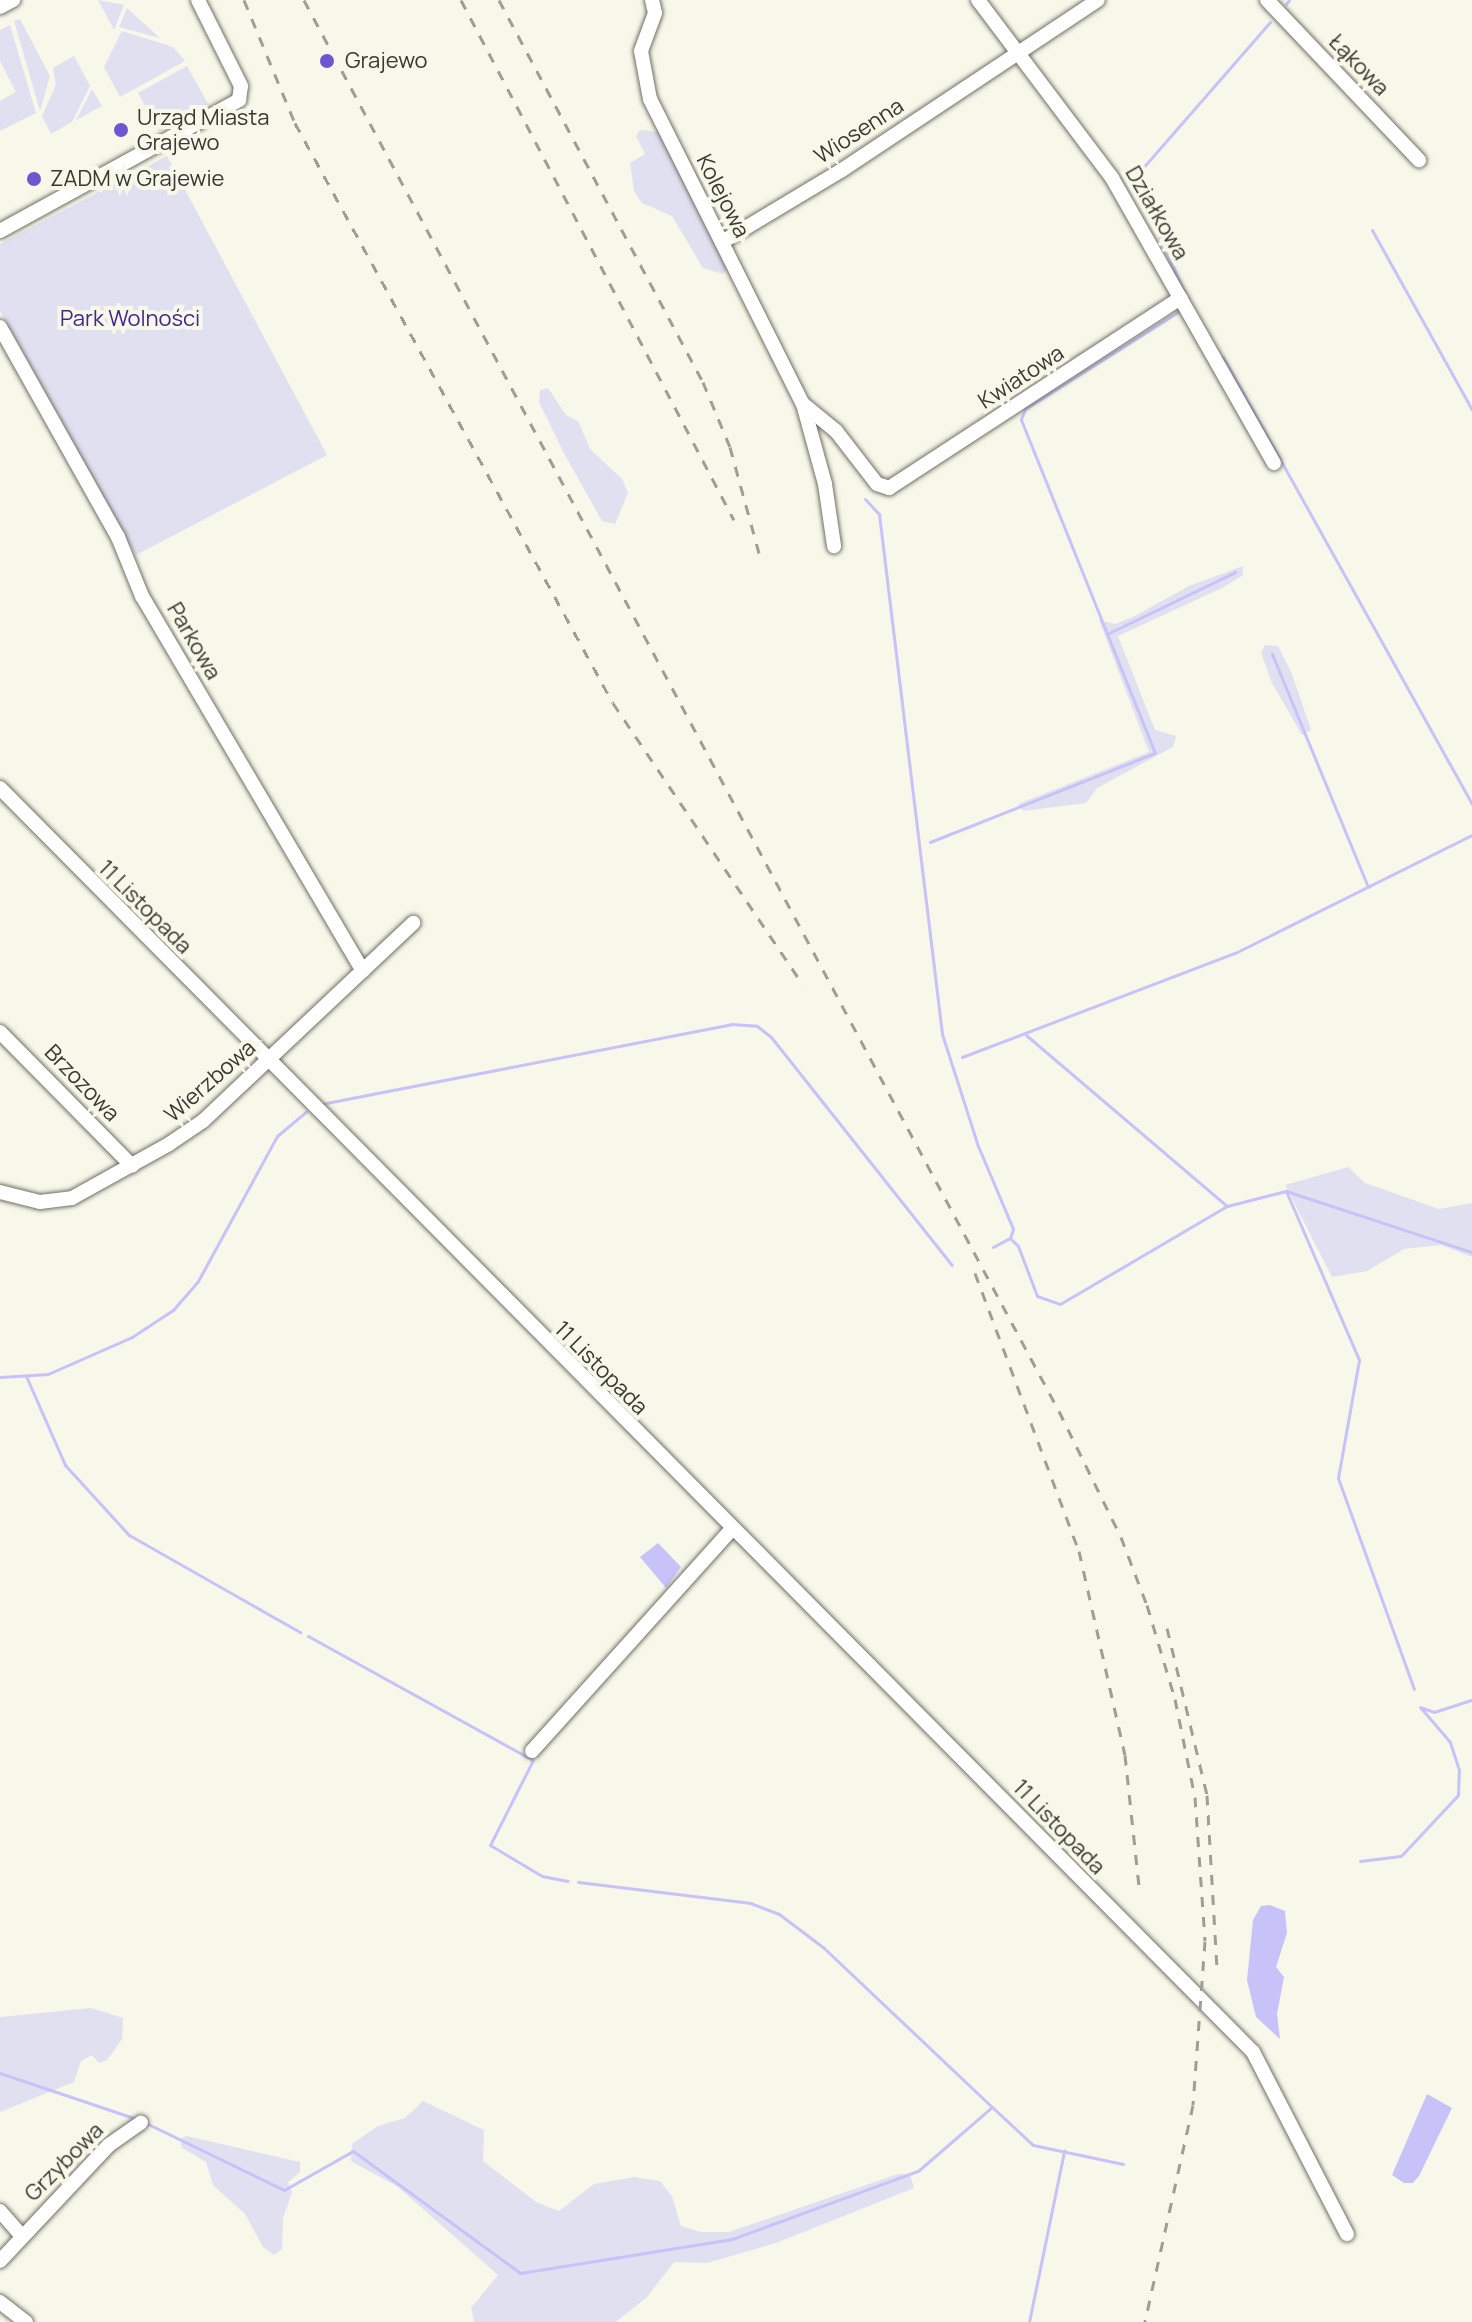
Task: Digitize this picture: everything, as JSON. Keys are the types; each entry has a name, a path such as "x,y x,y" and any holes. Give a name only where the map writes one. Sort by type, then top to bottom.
{"street":[{"path":"0,7 13,0"},
{"path":"0,231 231,105 243,92 198,0"},
{"name":"Kolejowa","path":"652,0 655,13 641,51 650,99 803,404 825,484 834,546"},
{"name":"Działkowa","path":"978,0 1112,178 1274,463"},
{"name":"Wiosenna","path":"722,242 1019,55 1098,0"},
{"name":"Łąkowa","path":"1267,0 1419,160"},
{"name":"Kwiatowa","path":"883,488 1181,298"},
{"name":"Parkowa","path":"0,327 118,537 129,574 363,971"},
{"name":"Kolejowa","path":"803,404 836,431 883,488"},
{"name":"11 Listopada","path":"0,788 266,1062 1253,2052 1347,2234"},
{"name":"Wierzbowa","path":"0,1192 29,1201 60,1201 132,1166 203,1121 413,923"},
{"name":"Brzozowa","path":"0,1032 132,1166"},
{"path":"532,1751 731,1530"},
{"name":"Grzybowa","path":"0,2261 109,2145 141,2123"},
{"name":"Grzybowa","path":"0,2211 22,2236"},
{"path":"0,2302 26,2322"}],"green space":[{"path":"98,0 124,5 114,30"},
{"path":"127,8 160,38 119,27"},
{"path":"20,19 50,76 40,111 14,21"},
{"path":"10,25 36,113 0,131 0,101 16,92 0,61 0,30"},
{"path":"122,31 173,47 185,61 120,97 104,67"},
{"path":"74,56 90,86 72,122 51,134 42,116 56,85 53,68"},
{"path":"187,66 208,104 159,131 138,93"},
{"path":"92,89 102,106 76,120"},
{"path":"640,130 659,132 670,150 728,267 723,274 703,268 672,216 642,203 634,191 630,163 645,154 636,136"},
{"name":"Park Wolności","path":"167,156 327,455 136,555 0,311 0,244"},
{"path":"548,388 566,415 578,421 590,449 622,479 628,493 615,524 602,521 565,455 539,402 540,390"},
{"path":"1243,566 1243,575 1222,588 1118,636 1155,730 1176,736 1173,747 1097,788 1086,803 1023,811 1018,804 1149,752 1099,620 1115,624 1189,586"},
{"path":"1265,645 1278,646 1292,674 1311,730 1302,735 1272,683 1261,653"},
{"path":"1348,1167 1365,1183 1439,1209 1472,1203 1472,1257 1441,1245 1404,1249 1367,1271 1332,1277 1285,1185"},
{"path":"91,2008 123,2018 122,2039 107,2060 99,2063 92,2055 81,2061 74,2082 0,2112 0,2017"},
{"path":"423,2101 484,2130 483,2161 536,2202 559,2211 594,2184 634,2177 660,2181 672,2196 681,2226 701,2232 729,2232 898,2174 910,2174 914,2188 776,2243 707,2263 674,2262 647,2297 616,2322 474,2322 471,2308 498,2275 398,2187 351,2161 352,2144 378,2126 405,2118"},
{"path":"186,2136 300,2162 300,2172 288,2182 292,2193 283,2218 282,2249 274,2255 263,2247 245,2214 213,2185 206,2162 182,2148 180,2139"}],"shaded area":[{"path":"658,1543 681,1567 666,1588 640,1557"},
{"path":"1270,1905 1285,1911 1287,1933 1276,1967 1284,1977 1277,2014 1280,2039 1256,2017 1247,1980 1253,1920 1261,1906"},
{"path":"1427,2094 1452,2108 1419,2176 1413,2183 1404,2183 1392,2175"}],"waterway":[{"path":"1286,4 1289,0"},
{"path":"1147,216 1131,187 1134,178 1270,22"},
{"path":"1372,230 1472,410"},
{"path":"1159,236 1190,304"},
{"path":"930,842 1155,753 1021,419 1025,409 1181,310"},
{"path":"1223,357 1472,804"},
{"path":"865,499 879,514 942,1034 978,1146 1013,1229 1010,1238 1018,1246 1037,1296 1060,1304 1227,1206 1286,1191 1472,1252"},
{"path":"1109,633 1235,572"},
{"path":"1272,654 1368,887"},
{"path":"962,1057 1235,953 1472,835"},
{"path":"321,1104 731,1024 757,1026 771,1037 952,1265"},
{"path":"1026,1035 1227,1206"},
{"path":"0,1377 48,1374 132,1337 173,1310 198,1281 277,1136 306,1112"},
{"path":"1286,1191 1359,1360 1338,1478 1414,1689"},
{"path":"993,1247 1010,1238"},
{"path":"26,1376 65,1465 129,1535 300,1632"},
{"path":"308,1636 533,1760 490,1845 542,1876 568,1881"},
{"path":"1423,1708 1434,1712 1472,1700"},
{"path":"1360,1861 1401,1856 1458,1795 1459,1770 1450,1742 1420,1707"},
{"path":"148,2124 284,2190 353,2151 520,2273 732,2239 918,2171 992,2107 824,1948 779,1914 751,1903 578,1882"},
{"path":"0,2073 137,2119"},
{"path":"992,2107 1033,2145 1123,2164"},
{"path":"1029,2322 1064,2151"}],"railway":[{"path":"244,0 295,123 613,703 803,985"},
{"path":"304,0 1059,1411 1121,1537 1147,1605 1175,1699 1195,1797 1205,1941 1193,2105 1145,2322"},
{"path":"461,0 734,520"},
{"path":"499,0 703,382 730,447 760,557"},
{"path":"975,1273 1079,1551 1125,1755 1139,1885"},
{"path":"1167,1628 1207,1795 1217,1967"}],"place":[{"name":"Grajewo","path":"327,61"},
{"name":"Urząd Miasta Grajewo","path":"121,130"},
{"name":"ZADM w Grajewie","path":"34,179"}]}
